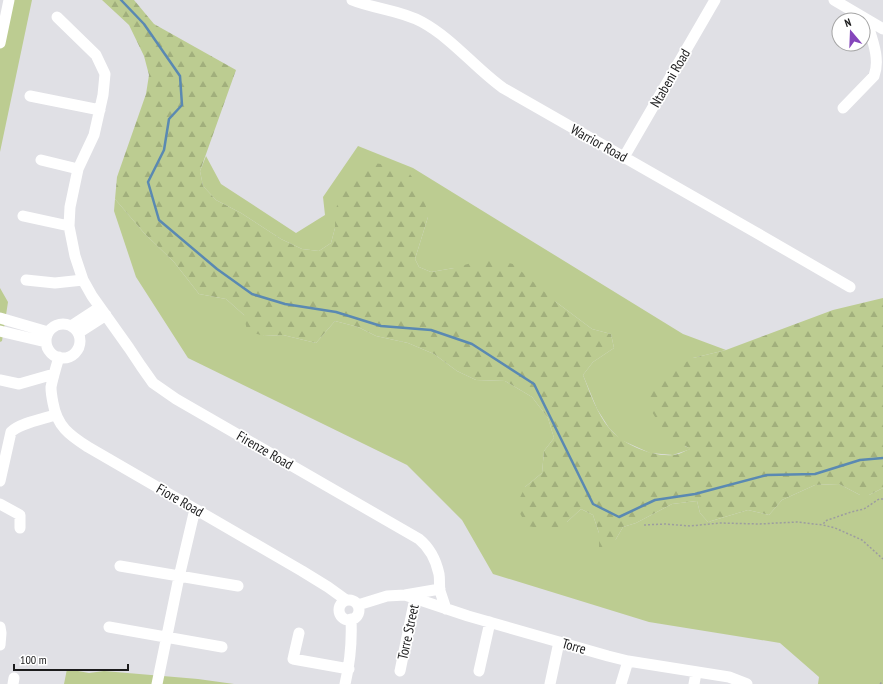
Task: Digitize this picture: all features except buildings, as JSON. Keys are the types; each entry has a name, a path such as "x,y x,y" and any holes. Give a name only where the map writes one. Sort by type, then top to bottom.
{"street":[{"path":"0,43 9,0"},
{"name":"Warrior Road","path":"352,0 408,16 436,30 494,82 503,88 850,287"},
{"name":"Ntabeni Road","path":"624,157 715,0"},
{"path":"834,0 854,12"},
{"name":"Firenze Road","path":"58,17 96,55 105,74 100,110 94,135 78,169 70,207 69,226 72,247 83,280 103,311 153,383 169,395 418,539 424,544 432,555 436,566 439,575 440,589 446,609"},
{"path":"871,22 883,29"},
{"path":"843,108 874,76 876,59 871,39"},
{"path":"30,96 100,110"},
{"path":"41,160 78,169"},
{"path":"23,216 69,226"},
{"path":"26,280 55,283 83,280"},
{"path":"74,329 103,311"},
{"path":"0,318 47,337"},
{"path":"66,324 74,329 80,344 78,349 70,356 59,357 50,351 47,337 56,325 66,324"},
{"path":"0,331 47,337"},
{"name":"Fiore Road","path":"59,357 51,388 55,415 64,430 88,447 302,571 346,600 352,600 358,605"},
{"path":"0,380 19,384 54,374"},
{"path":"0,481 11,432 15,428 55,415"},
{"path":"0,504 20,515 20,528"},
{"path":"157,684 179,577 195,509"},
{"path":"120,566 238,586"},
{"name":"Torre","path":"358,605 382,597 412,596 440,589"},
{"name":"Torre","path":"412,596 446,609 628,661 729,677 747,684"},
{"name":"Torre Street","path":"400,671 412,596"},
{"path":"346,600 340,606 343,617 351,619 358,614 358,605"},
{"path":"346,684 349,669 351,619"},
{"path":"479,671 490,622"},
{"path":"0,627 0,645"},
{"path":"109,627 222,647"},
{"path":"299,633 293,658 349,669"},
{"path":"550,684 559,642"},
{"path":"621,684 628,661"},
{"path":"694,684 696,672"}],"path":[{"path":"823,525 825,521 851,512 864,510 879,499 883,499"},
{"path":"644,525 665,524 690,526 720,523 759,524 797,522 823,525 835,528 862,540 883,559"},
{"path":"880,684 883,680"}],"green space":[{"path":"9,0 32,0 0,152 0,43"},
{"path":"102,0 134,0 154,24 236,70 200,171 203,186 216,200 241,213 281,239 302,249 319,251 331,243 335,228 335,213 339,198 344,186 358,170 373,163 390,165 409,173 423,192 428,217 415,259 419,267 431,272 454,268 478,261 496,260 513,264 556,302 592,329 611,334 614,348 593,362 583,375 597,409 609,428 629,444 647,452 673,455 690,449 664,429 655,417 647,401 662,375 693,358 726,350 833,310 883,298 883,488 869,495 860,495 839,484 815,485 782,500 769,515 748,510 708,522 700,513 697,501 672,504 636,523 623,527 616,539 607,549 599,549 599,533 593,515 581,509 567,522 553,530 527,526 516,506 525,487 542,473 544,451 554,438 548,418 532,397 505,381 476,380 457,371 434,354 408,343 376,336 358,327 335,321 316,343 283,335 264,336 247,331 244,315 226,299 199,294 174,262 144,233 115,199 117,177 146,94 149,75 144,56 129,25"},
{"path":"358,146 413,168 683,334 726,350 693,358 685,446 691,449 673,455 650,453 621,440 609,428 597,409 583,375 593,362 614,348 611,334 592,329 556,302 454,268 431,272 419,267 415,259 428,217 335,213 335,228 331,243 319,251 302,249 281,239 241,213 216,200 203,186 200,171 206,156 221,184 296,233 325,215 323,197"},
{"path":"115,199 144,233 174,262 199,294 226,299 264,336 283,335 316,343 335,321 358,327 376,336 408,343 434,354 457,371 476,380 505,381 532,397 548,418 554,438 544,451 542,473 525,487 567,522 581,509 593,515 599,533 599,549 616,539 623,527 636,523 672,504 697,501 700,513 708,522 748,510 769,515 782,500 815,485 839,484 860,495 869,495 883,488 883,684 818,684 819,677 780,643 649,622 493,574 462,520 407,465 188,358 136,277 114,211"},
{"path":"0,288 8,302 2,341 0,342"},
{"path":"67,669 89,673 104,671 198,679 234,684 64,684"}],"waterway":[{"path":"121,0 144,24 180,76 182,105 169,119 164,150 148,182 159,220 217,269 252,294 285,304 336,312 381,326 431,330 472,344 534,384 593,504 619,517 655,500 695,494 767,475 815,474 860,460 883,458"}]}
